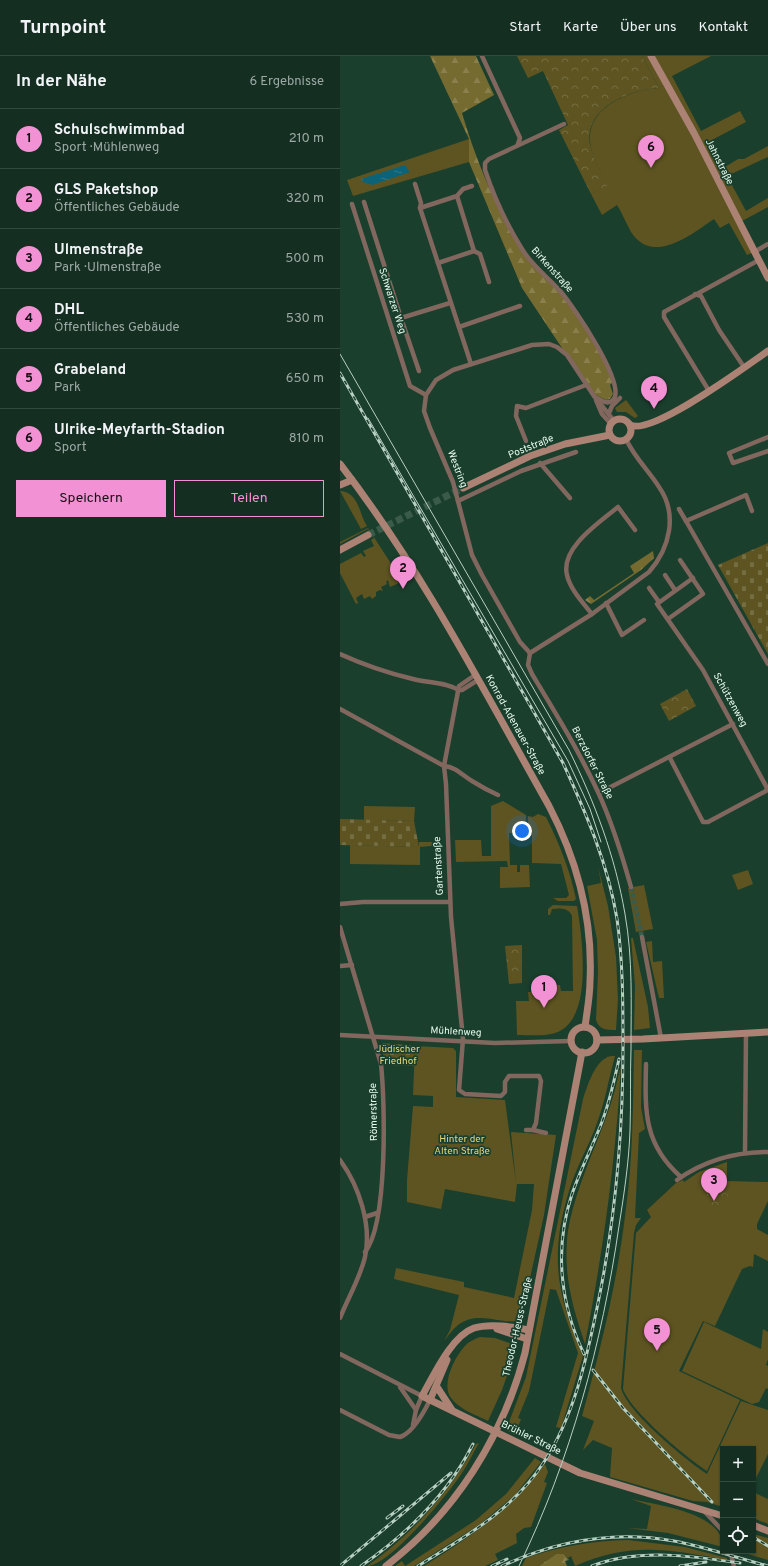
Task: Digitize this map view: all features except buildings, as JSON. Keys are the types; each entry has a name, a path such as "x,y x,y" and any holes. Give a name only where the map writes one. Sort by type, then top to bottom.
{"main road":[{"name":"Jahnstraße","path":"651,56 694,133 768,278"},
{"path":"659,420 651,428 631,433 626,439 616,440 610,435 612,422 624,419 630,425 635,427 644,426 659,420 709,391 768,351"},
{"path":"630,425 631,433"},
{"name":"Poststraße","path":"463,488 530,456 565,444 610,435"},
{"name":"Konrad-Adenauer-Straße","path":"340,464 384,522 425,587 556,819 571,853 578,875 587,918 590,955 590,982 585,1027"},
{"path":"340,485 352,480"},
{"path":"340,550 368,535"},
{"path":"585,1027 594,1031 597,1040 592,1050 582,1052 574,1048 571,1040 575,1030 585,1027"},
{"path":"597,1040 768,1032"},
{"name":"Theodor-Heuss-Straße","path":"386,1566 416,1541 444,1512 483,1455 504,1415 518,1379 529,1330 582,1052"},
{"path":"422,1396 458,1338 468,1331 480,1327 529,1330"},
{"path":"491,1327 527,1339"},
{"path":"430,1400 437,1387 451,1348"},
{"path":"437,1387 453,1412"},
{"name":"Brühler Straße","path":"422,1396 580,1473 720,1515"},
{"path":"756,1527 768,1531"}],"street":[{"path":"482,56 520,138 518,144"},
{"name":"Birkenstraße","path":"564,124 518,144 486,161 484,166 487,178 512,233 523,251 529,260 562,293 591,334 610,371 616,389 614,399 610,403 594,396"},
{"path":"415,184 421,204 420,208 471,364"},
{"path":"420,208 457,196 463,189 472,186"},
{"path":"457,196 474,251"},
{"path":"364,202 419,371"},
{"name":"Schwarzer Weg","path":"352,204 410,386 426,395"},
{"path":"754,252 768,244"},
{"path":"438,263 474,251 480,254 489,282"},
{"path":"709,391 663,315 665,310 758,260"},
{"path":"695,294 701,296 719,330 744,367"},
{"path":"401,318 450,303"},
{"path":"459,327 520,306"},
{"path":"426,395 430,387 443,374 532,345 549,344 557,347 567,355 586,385 609,413 612,422"},
{"path":"526,441 516,416 517,406 526,408 541,404 586,385"},
{"name":"Westring","path":"426,395 424,403 426,417 453,482 476,565 520,642 530,653"},
{"path":"594,396 602,414 612,422"},
{"path":"609,413 612,406 620,398"},
{"path":"768,437 729,454 733,463 768,452"},
{"path":"530,653 592,614 649,572 655,565 668,537 671,524 666,499 660,487 630,448 626,439"},
{"path":"458,501 540,463 576,452"},
{"path":"540,463 570,498"},
{"path":"686,521 746,495 752,511"},
{"path":"592,614 566,575 567,565 574,546 618,507 635,530"},
{"path":"679,509 768,664"},
{"path":"668,619 703,594 680,560"},
{"path":"665,575 675,590"},
{"path":"659,602 693,578"},
{"name":"Schützenweg","path":"649,588 659,602 657,604 703,670 767,788 764,794 708,822 702,822 670,758"},
{"path":"606,603 622,635 644,620"},
{"name":"Berzdorfer Straße","path":"530,653 528,664 532,674 583,761 599,793 614,831 631,887"},
{"path":"340,654 383,671 414,680 452,686 458,690 459,686 477,677"},
{"name":"Gartenstraße","path":"458,690 444,766 446,784 450,902 463,1042 460,1090 465,1094 501,1096 505,1092 505,1082 508,1076 538,1076 541,1080 540,1097 536,1123 533,1130"},
{"path":"340,709 444,766 450,766 471,781 498,795"},
{"path":"599,793 670,758 733,724"},
{"path":"340,904 363,902 450,902"},
{"name":"Römerstraße","path":"340,927 381,1064 384,1086 383,1164 372,1244 365,1252"},
{"path":"642,937 661,1038"},
{"path":"340,966 352,965"},
{"path":"745,1152 746,1033"},
{"name":"Mühlenweg","path":"340,1035 463,1042 526,1043 571,1040"},
{"path":"646,1064 645,1106 648,1126 658,1150 682,1177"},
{"path":"526,1130 546,1133"},
{"path":"677,1180 713,1160 745,1152 768,1152"},
{"path":"340,1160 358,1192 365,1217 365,1252 361,1268 340,1318"},
{"path":"365,1217 377,1213"},
{"name":"Brühler Straße","path":"340,1354 422,1396"},
{"path":"399,1385 416,1410"},
{"path":"413,1425 416,1410 422,1396"},
{"path":"340,1410 396,1437 404,1436 421,1417 430,1400"},
{"path":"704,1510 720,1528"},
{"path":"731,1554 734,1566"}],"green space":[{"path":"430,56 476,56 494,95 462,113 480,166 503,217 522,250 530,261 568,300 590,334 614,381 610,385 613,394 610,399 606,400 592,393 522,288 469,162 469,139"},
{"path":"517,56 642,56 659,88 634,93 621,98 600,112 593,122 590,134 592,153 608,185 591,194 559,130 568,125 543,71 528,78"},
{"path":"642,56 711,56 672,76 701,131 740,111 746,122 710,141 725,167 738,159 744,159 768,146 768,157 727,176 746,211 768,198 768,207 742,221 754,252 747,255 729,223 720,228 714,219 684,239 661,247 650,246 640,242 631,232 617,205 602,215 591,194 607,185 592,153 590,134 593,122 600,112 621,98 634,93 659,88"},
{"path":"469,139 469,162 353,196 347,180"},
{"path":"626,400 638,416 635,418 626,412 617,412 615,408"},
{"path":"340,491 346,492 355,499 367,526 361,529"},
{"path":"368,528 401,582 390,587 388,580 386,582 387,584 381,587 383,591 380,590 376,592 376,596 372,599 370,596 364,599 362,594 356,598 358,603 356,604 340,573 340,564 361,553 364,557 366,556 363,551 374,546 371,540 374,538 368,529 340,544 340,542"},
{"path":"768,543 768,654 718,565"},
{"path":"653,551 654,558 641,570 591,604 585,600 590,596 594,600 634,573 630,566"},
{"path":"687,689 696,706 669,721 660,704"},
{"path":"503,801 526,815 525,833 519,833 519,826 516,826 516,833 509,833 510,865 517,865 517,872 520,872 520,865 529,865 530,887 500,888 500,867 508,867 507,861 456,862 455,840 481,840 482,856 491,856 491,806"},
{"path":"364,806 415,807 414,821 364,820"},
{"path":"538,814 546,817 560,847 574,888 576,899 574,901 558,901 553,898 566,898 569,895 561,864 532,863 532,831 528,830 528,816 533,817"},
{"path":"340,819 414,821 419,847 340,845"},
{"path":"439,838 441,838 441,845 420,847 420,865 350,864 350,845 419,847 419,842 439,842"},
{"path":"598,867 608,906 616,957 618,999 616,1030 601,1028 596,1020 598,972 597,940 587,886 601,883"},
{"path":"748,870 753,884 738,890 732,875"},
{"path":"644,885 653,929 636,932 628,888"},
{"path":"553,905 577,906 583,954 583,973 577,1009 570,1022 560,1031 545,1035 517,1035 516,1001 529,1001 528,992 549,992 550,985 560,985 561,991 573,991 572,916 569,911 561,909 552,909 550,915 548,915 548,909"},
{"path":"631,938 633,938 648,1007 650,1028 634,1030 635,986"},
{"path":"652,941 653,962 662,961 664,998 659,998 646,942"},
{"path":"522,945 522,983 509,984 505,946"},
{"name":"Jüdischer Friedhof","path":"383,1043 415,1046 414,1066 386,1065 381,1046"},
{"name":"Hinter der Alten Straße","path":"415,1046 453,1048 456,1051 456,1097 505,1100 516,1183 511,1132 556,1135 544,1215 521,1319 515,1321 484,1318 466,1320 458,1325 444,1341 450,1330 459,1295 394,1279 396,1268 464,1282 464,1287 514,1298 532,1210 534,1184 517,1184 515,1202 445,1189 441,1209 407,1202 407,1180 413,1106 433,1107 433,1096 413,1095"},
{"path":"634,1050 642,1050 641,1107 645,1129 639,1133 635,1218 641,1218 636,1225 634,1233 621,1388 634,1410 658,1435 707,1474 720,1446 720,1506 707,1502 693,1501 610,1477 612,1448 593,1440 583,1450 594,1421 582,1416 596,1365 614,1287 623,1235 628,1188 633,1110"},
{"path":"615,1056 600,1115 594,1132 575,1173 569,1191 559,1236 558,1256 562,1294 567,1314 583,1356 561,1428 556,1427 578,1353 556,1290 550,1289 529,1391 518,1418 521,1419 515,1435 506,1430 526,1377 583,1099 598,1065 607,1057"},
{"path":"621,1065 616,1135 608,1205 598,1275 585,1344 570,1293 566,1254 567,1240 569,1225 578,1193 609,1109"},
{"path":"727,1162 727,1181 768,1182 768,1201 757,1224 757,1229 768,1235 768,1261 754,1254 753,1267 750,1266 742,1269 715,1326 703,1321 679,1371 740,1400 707,1471 686,1456 660,1433 637,1410 628,1399 623,1389 636,1233 651,1217 647,1210 676,1183 683,1180 684,1182 699,1172"},
{"path":"718,1187 723,1188 723,1191 728,1195 727,1204 720,1212 700,1203 700,1199"},
{"path":"704,1322 761,1349 763,1329 768,1332 768,1359 766,1365 768,1366 768,1389 766,1388 759,1402 752,1404 682,1371"},
{"path":"480,1337 495,1338 515,1345 516,1350 502,1390 488,1421 459,1406 448,1393 447,1386 450,1372 460,1352 469,1342"},
{"path":"741,1401 768,1410 768,1454 756,1478 756,1446 720,1446"},
{"path":"479,1443 455,1483 418,1527 390,1554 377,1563 367,1566 400,1540 429,1511 454,1479 476,1444"},
{"path":"535,1458 541,1462 515,1495 479,1525 414,1566 405,1566 476,1520 506,1494"},
{"path":"545,1464 548,1472 544,1482 547,1483 531,1527 524,1528 516,1534 517,1543 495,1554 498,1560 485,1566 424,1566 475,1532 504,1509 518,1496"},
{"path":"756,1493 768,1499 768,1524 756,1519"},
{"path":"631,1499 686,1512 700,1518 712,1526 720,1535 720,1546 668,1533 627,1528 647,1529 651,1506"},
{"path":"756,1535 768,1538 768,1560 747,1554 756,1554"},
{"path":"628,1540 685,1547 727,1558 727,1560 669,1551 633,1550 596,1558 575,1566 571,1556 568,1558 564,1554 556,1554 539,1566 522,1566 526,1558 564,1547 589,1543"},
{"path":"556,1554 564,1554 569,1560 565,1561 567,1566 539,1566"},
{"path":"402,1561 405,1566 395,1566"}],"water":[{"path":"405,165 410,172 372,185 363,182 361,179"}],"tunnel":[{"path":"368,535 463,488"},
{"path":"631,887 642,937"}],"tram line":[{"path":"340,354 569,750 596,810 610,851 621,892 628,931 631,998 629,1154 612,1270 594,1357 569,1442 538,1525 519,1566"},
{"path":"368,418 568,761 590,809 601,842"}],"railway":[{"path":"340,373 563,763 588,820 608,878 617,919 622,967 623,1080 617,1178 609,1243 603,1276 593,1328 578,1388 554,1444 532,1479 518,1494 487,1521 418,1566"},
{"path":"584,1354 569,1316 565,1296 562,1276 563,1235 566,1214 572,1194 603,1119 619,1059"},
{"path":"593,1370 623,1408 712,1502"},
{"path":"361,1566 378,1554 425,1512 451,1480 473,1444"},
{"path":"340,1566 451,1473"},
{"path":"387,1518 403,1506"},
{"path":"502,1566 522,1557 564,1544 607,1537 652,1538 686,1543 768,1566"},
{"path":"756,1539 768,1546"},
{"path":"592,1566 610,1560 647,1555 685,1556 740,1563"},
{"path":"492,1566 507,1559"},
{"path":"680,1566 706,1562"}],"place":[{"name":"Ulrike-Meyfarth-Stadion","path":"651,168"},
{"name":"DHL","path":"654,409"},
{"name":"GLS Paketshop","path":"403,589"},
{"name":"Schulschwimmbad","path":"544,1008"},
{"name":"Ulmenstraße","path":"714,1201"},
{"name":"Grabeland","path":"657,1351"}]}
